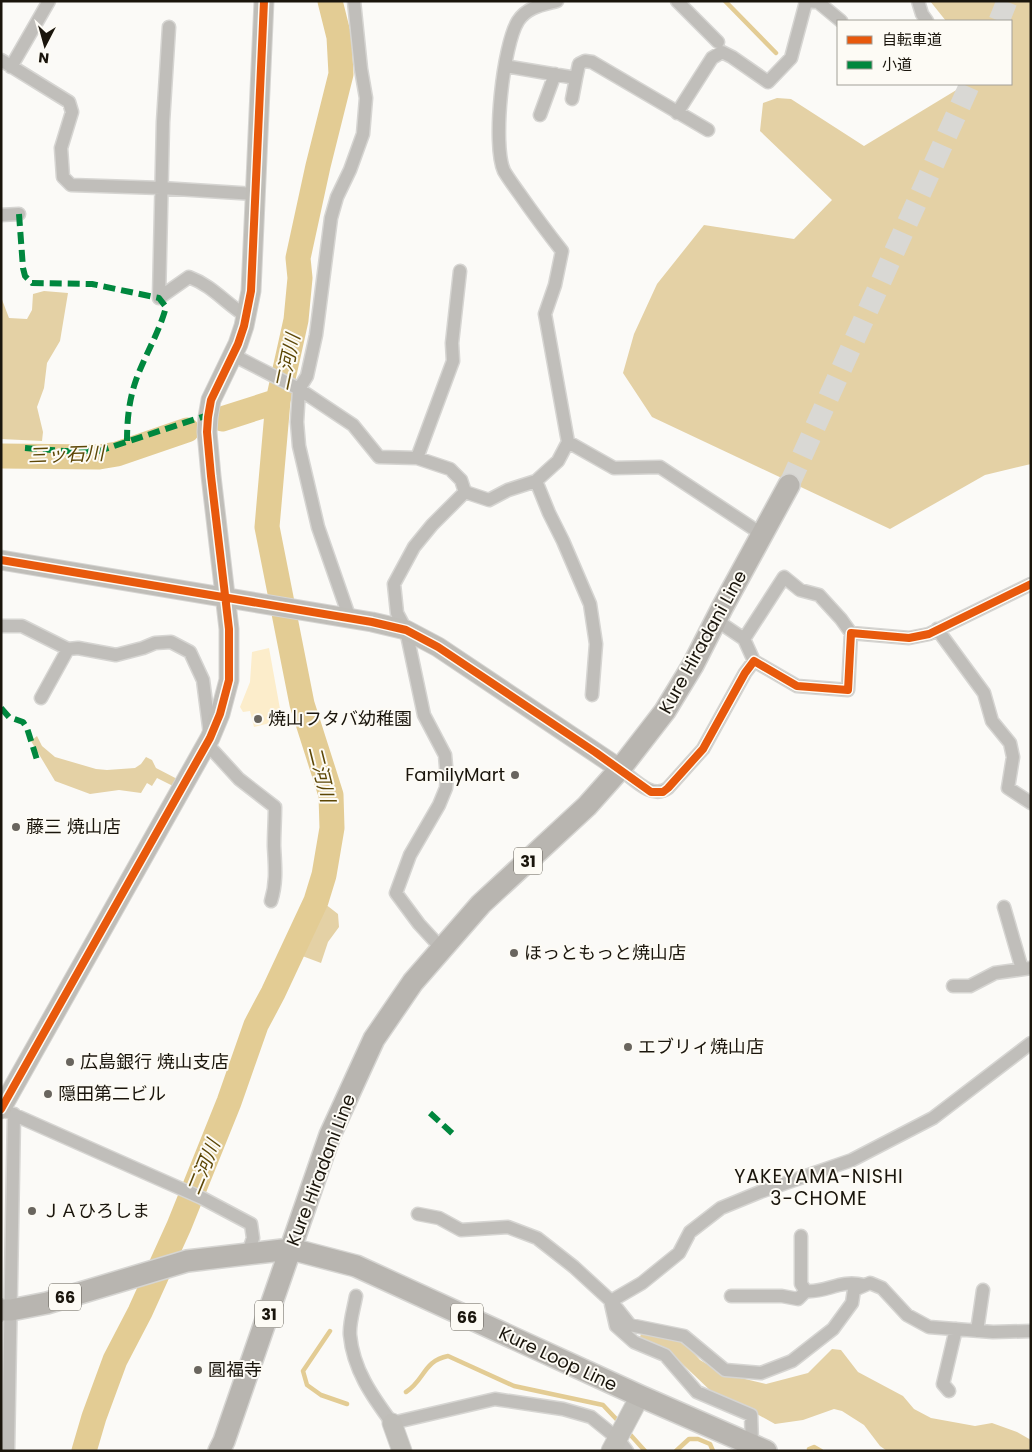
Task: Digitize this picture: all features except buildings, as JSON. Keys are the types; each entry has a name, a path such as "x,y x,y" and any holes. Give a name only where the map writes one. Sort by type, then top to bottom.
{"main road":[{"name":"Kure Hiradani Line","path":"219,1451 330,1135 374,1039 413,982 481,904 570,823 620,769 665,712 693,665 789,485"},
{"name":"Kure Loop Line","path":"6,1310 47,1303 187,1261 290,1248 356,1266 755,1448"}],"street":[{"path":"49,1 6,64 69,102 72,112 61,148 63,177 71,185 255,194"},
{"path":"8,1451 6,1310 12,1252 5,1110 208,741 220,714 229,680 229,630 207,425 211,400 239,358 251,291 264,1"},
{"path":"343,618 318,527 299,446 296,387 307,376 316,335 331,218 337,197 350,170 363,134 366,98 354,1"},
{"path":"239,358 296,387 353,425 379,457 417,458 450,468 461,480 466,492 490,500 508,490 536,481 558,461 568,442 545,314 555,285 562,251 504,170 499,145 498,121 506,54 518,21 533,7 557,1"},
{"path":"677,1 718,42"},
{"path":"918,1 922,14 926,20"},
{"path":"677,113 712,58 722,52 732,56 768,82 791,58 805,2 818,2 839,20"},
{"path":"169,27 161,188 159,298 189,277 202,282 221,295 232,307 246,316"},
{"path":"572,99 579,64 585,61 592,62 708,130"},
{"path":"505,66 576,78"},
{"path":"540,115 555,74"},
{"path":"1,214 19,214"},
{"path":"417,458 453,360 452,343 460,272"},
{"path":"568,442 614,468 660,467 763,535"},
{"path":"536,481 548,513 563,541 590,604 596,644 592,695"},
{"path":"442,949 396,893 410,855 439,805 446,788 447,777 445,755 424,715 406,630 396,613 394,584 414,547 432,525 466,492"},
{"path":"1,560 406,630 438,647 652,792 663,792 668,788 703,749 745,673 754,661"},
{"path":"716,620 744,639 754,661 797,686 848,690 851,633 841,619 818,595 800,590 784,577 744,639"},
{"path":"851,633 909,638 929,634 1031,584"},
{"path":"1,626 22,626 68,649 78,648 116,655 155,643 172,642 190,652 203,680 208,741 239,779 276,807 274,846 276,871 271,901"},
{"path":"937,629 984,692 992,721 1010,743 1013,757 1008,788 1031,802"},
{"path":"41,698 68,649"},
{"path":"954,986 970,986 995,973 1026,968 1004,908"},
{"path":"611,1302 642,1283 678,1253 690,1232 721,1208 760,1192 852,1160 933,1118 1031,1043"},
{"path":"5,1110 202,1198 251,1224 253,1238 248,1252"},
{"path":"418,1214 439,1218 461,1230 508,1227 536,1238 574,1267 611,1302 630,1325 684,1336 725,1370 761,1373 792,1361 833,1329 852,1303 854,1290 870,1283 882,1288 907,1315 930,1327 1031,1331"},
{"path":"801,1236 801,1284 806,1290 814,1291 836,1284 853,1282 864,1285"},
{"path":"1,1243 12,1252"},
{"path":"731,1296 782,1296 798,1299 806,1290"},
{"path":"977,1330 983,1290"},
{"path":"356,1296 350,1334 358,1370 372,1395 392,1423 402,1451"},
{"path":"611,1302 616,1326 634,1342 665,1355 698,1392 751,1415 755,1448"},
{"path":"949,1391 943,1384 956,1329"},
{"path":"392,1423 495,1399 564,1409 591,1417 618,1444 628,1418 640,1396"}],"shaded area":[{"path":"930,1 1031,1 1031,464 985,475 890,529 652,417 623,373 634,334 657,284 704,225 794,239 832,200 760,131 763,103 777,98 791,99 864,146 958,89 959,85 1012,85 1012,20 945,20"},
{"path":"44,291 68,293 60,341 47,363 44,388 37,407 43,432 42,441 1,439 1,297 9,318 27,319 32,310 33,294"},
{"path":"269,648 282,720 254,727 250,711 243,712 240,707 250,682 252,652"},
{"path":"37,736 42,746 55,757 96,769 107,770 135,768 146,757 152,760 156,768 183,782 179,789 157,778 152,786 147,783 141,793 119,790 90,794 55,781 31,741"},
{"path":"320,900 338,914 339,927 328,942 321,963 297,954"},
{"path":"642,1331 682,1340 700,1360 724,1374 766,1384 808,1373 832,1349 841,1350 858,1372 903,1396 914,1409 931,1418 975,1426 992,1423 1017,1432 1031,1440 1031,1451 887,1451 880,1446 864,1425 842,1411 834,1409 803,1420 775,1424 739,1404 715,1395 671,1353 640,1337"}],"waterway":[{"name":"二河川","path":"84,1451 115,1360 140,1312 179,1226 229,1102 256,1025 316,901 324,875 332,828 331,795 302,704 267,527 278,401 296,320 300,278 298,258 341,74 339,37 330,1"},
{"path":"725,1 776,53"},
{"name":"三ッ石川","path":"222,419 278,401"},
{"name":"三ッ石川","path":"1,456 99,457 117,454 187,430"},
{"path":"330,1331 303,1371 307,1385 321,1395 347,1404"},
{"path":"406,1392 417,1382 429,1366 440,1358 448,1356 514,1386 603,1405 620,1423"},
{"path":"627,1431 645,1451"},
{"path":"676,1451 689,1439 698,1439 710,1444 713,1451"},
{"path":"809,1449 814,1447 821,1451"}],"tunnel":[{"path":"999,20 1007,1"},
{"path":"789,485 970,85"}],"marked path":[{"path":"19,214 23,268 25,276 32,283 92,284 159,298 166,307 134,388 127,425 127,441"},
{"path":"25,448 99,451 208,415"},
{"path":"1,708 9,717 23,722 27,728 38,763"},
{"path":"430,1113 453,1134"}],"cycle path":[{"path":"1,1109 210,738 220,714 229,680 229,629 207,432 211,400 238,344 244,326 251,291 264,1"},
{"path":"1,560 372,622 406,630 438,647 595,752 651,792 663,792 668,788 703,749 745,673 754,661 797,686 848,690 851,633 909,638 929,634 1031,584"}],"place":[{"name":"焼山フタバ幼稚園","path":"258,719"},
{"name":"FamilyMart","path":"515,775"},
{"name":"藤三 焼山店","path":"16,827"},
{"name":"ほっともっと焼山店","path":"514,953"},
{"name":"エブリィ焼山店","path":"628,1047"},
{"name":"広島銀行 焼山支店","path":"70,1062"},
{"name":"隠田第二ビル","path":"48,1094"},
{"name":"ＪＡひろしま","path":"32,1211"},
{"name":"圓福寺","path":"198,1370"}],"district":[{"name":"YAKEYAMA-NISHI 3-CHOME","path":"819,1187"}]}
